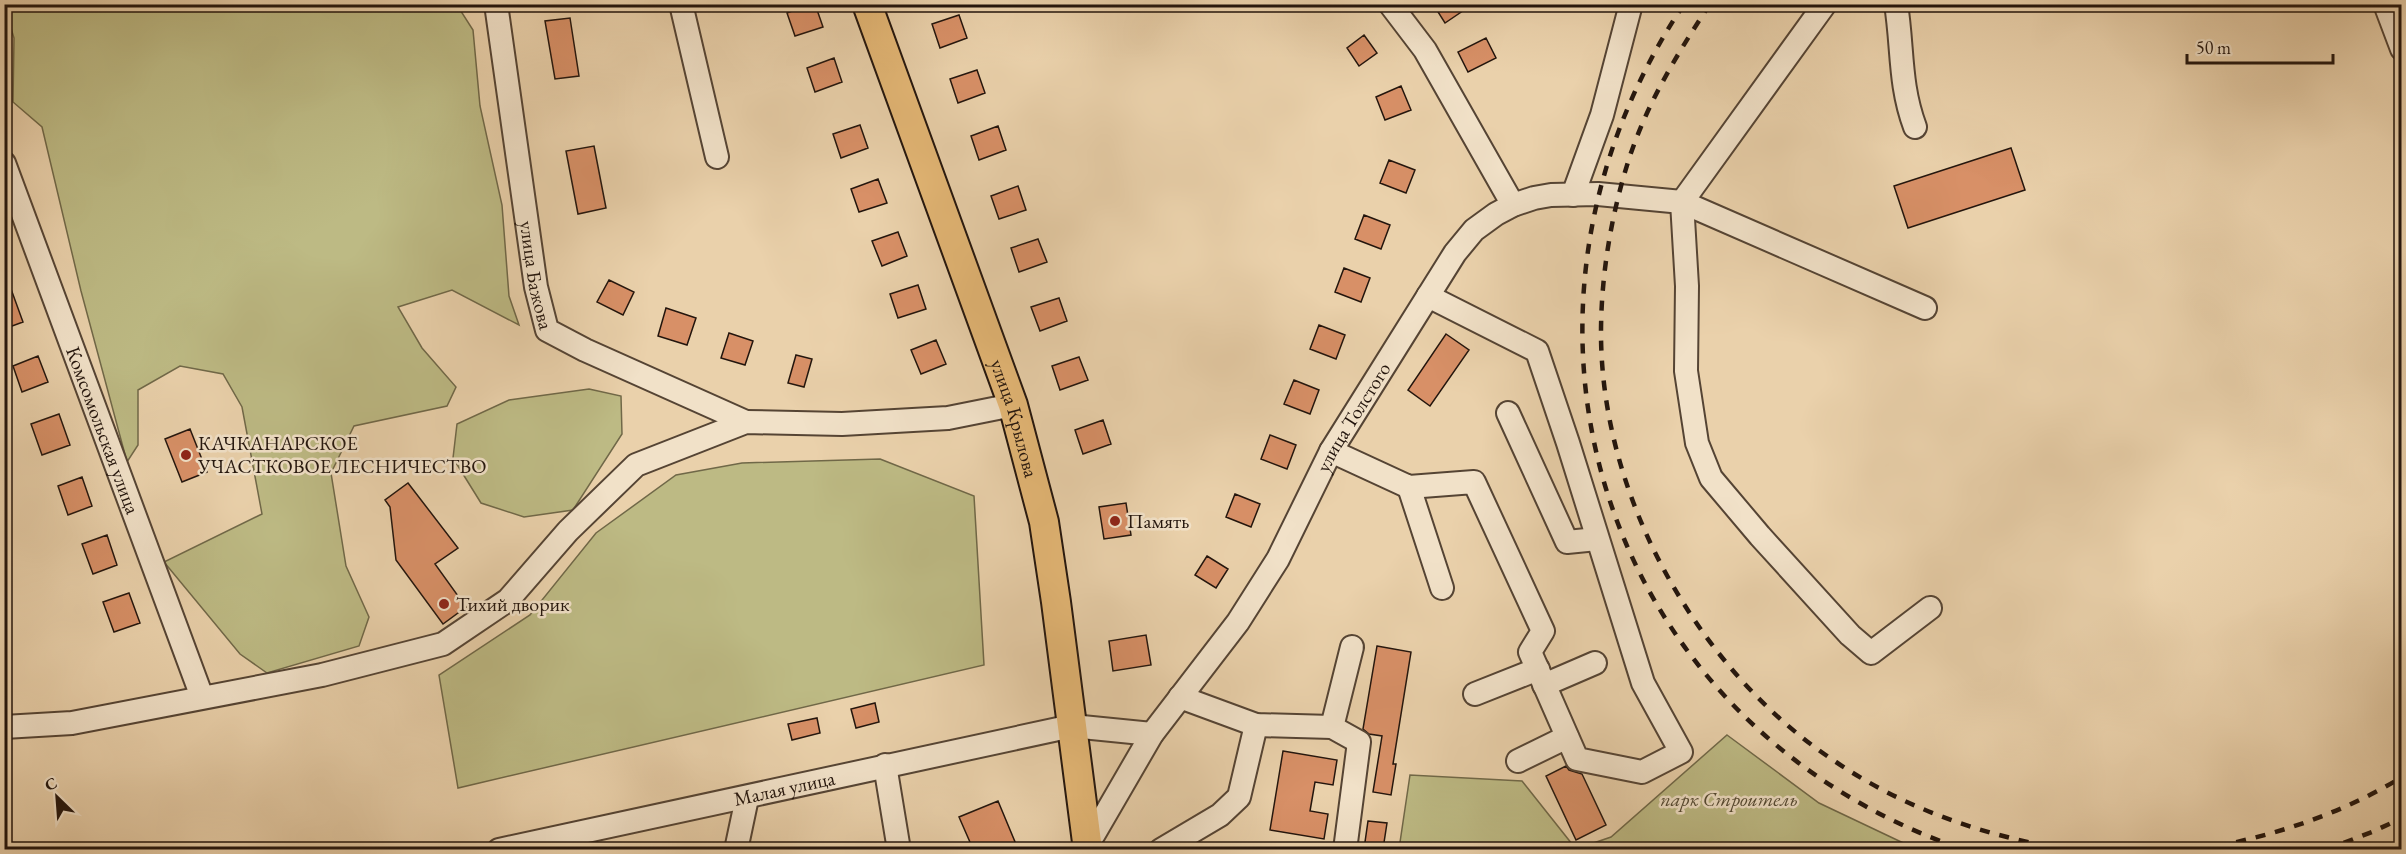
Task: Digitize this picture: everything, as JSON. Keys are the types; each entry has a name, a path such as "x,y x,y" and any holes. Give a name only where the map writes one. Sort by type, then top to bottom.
{"main road":[{"name":"улица Крылова","path":"867,4 1013,405 1044,522 1087,848"}],"street":[{"name":"улица Бажова","path":"496,4 536,287 547,330 585,350 746,422"},
{"path":"681,4 717,157"},
{"path":"1390,4 1425,50 1513,205"},
{"path":"1573,195 1602,115 1631,4"},
{"path":"1825,4 1682,202 1687,286 1686,371 1697,443 1711,478 1760,536 1850,634 1871,653 1930,608"},
{"path":"1896,4 1900,31 1902,80 1907,106 1915,127"},
{"path":"2385,4 2402,49"},
{"name":"Комсомольская улица","path":"4,163 202,697"},
{"name":"улица Толстого","path":"1087,848 1152,734 1238,622 1278,559 1331,451 1455,253 1474,230 1513,205 1551,195 1598,194 1682,202 1925,308"},
{"path":"1331,451 1409,487 1474,482 1543,631 1530,652 1576,759 1642,772 1681,752 1643,683 1537,351 1428,296"},
{"path":"4,727 72,723 322,675 443,644 508,600 568,531 636,465 746,422 842,424 937,418 1013,405"},
{"path":"1508,413 1567,542 1597,539"},
{"path":"1409,487 1442,588"},
{"path":"1332,727 1352,647"},
{"path":"1475,694 1595,663"},
{"path":"1180,697 1256,725 1332,727 1359,742 1345,849"},
{"path":"1161,849 1220,815 1239,797 1256,725"},
{"name":"Малая улица","path":"499,849 521,847 747,798 885,765 1072,726 1152,734"},
{"path":"1518,761 1567,737"},
{"path":"885,765 899,849"},
{"path":"735,849 747,798"}],"green space":[{"path":"4,5 457,5 473,30 480,106 502,205 509,296 519,325 452,290 398,307 422,348 456,387 447,406 354,426 331,473 346,566 369,617 359,646 267,673 240,654 164,562 262,514 242,407 223,374 180,366 138,390 138,445 127,462 81,291 42,127 13,102 14,38"},
{"path":"589,389 621,396 622,434 573,510 524,517 481,503 453,458 457,424 509,400"},
{"path":"880,459 974,496 984,665 458,788 439,675 530,615 596,533 676,475 742,463"},
{"name":"парк Строитель","path":"1727,735 1819,803 1916,849 1576,849 1611,837"},
{"path":"1410,775 1522,781 1576,849 1399,849"}],"building":[{"path":"815,4 823,27 795,36 787,13"},
{"path":"1433,4 1473,4 1445,23"},
{"path":"959,15 967,38 940,48 932,24"},
{"path":"570,18 579,76 555,79 545,21"},
{"path":"1364,35 1377,53 1359,66 1347,48"},
{"path":"1486,38 1496,58 1468,72 1458,52"},
{"path":"834,58 842,82 815,92 807,68"},
{"path":"977,70 985,93 958,103 950,79"},
{"path":"1401,86 1411,110 1385,120 1376,97"},
{"path":"860,125 868,148 841,158 833,134"},
{"path":"998,126 1006,150 979,160 971,136"},
{"path":"594,146 606,208 578,214 566,151"},
{"path":"2011,148 2025,190 1908,228 1894,186"},
{"path":"1389,160 1415,170 1406,193 1380,183"},
{"path":"878,179 887,203 859,212 851,189"},
{"path":"1018,186 1026,210 999,219 991,196"},
{"path":"1364,215 1390,225 1381,249 1355,239"},
{"path":"898,232 907,256 882,266 872,241"},
{"path":"1038,239 1047,262 1019,272 1011,248"},
{"path":"1344,268 1370,278 1361,302 1335,292"},
{"path":"4,278 7,278 23,322 4,329"},
{"path":"609,280 634,292 623,315 597,302"},
{"path":"918,285 926,309 898,318 890,294"},
{"path":"1059,298 1067,321 1040,331 1031,307"},
{"path":"666,308 696,318 687,345 658,336"},
{"path":"1319,325 1345,335 1336,359 1310,349"},
{"path":"729,333 753,341 745,365 721,358"},
{"path":"1446,334 1469,350 1430,406 1408,390"},
{"path":"936,340 946,364 921,374 911,350"},
{"path":"796,355 812,359 804,387 788,383"},
{"path":"38,356 48,382 22,392 13,366"},
{"path":"1079,357 1088,380 1060,390 1052,366"},
{"path":"1294,380 1319,390 1310,414 1284,404"},
{"path":"59,414 70,445 42,455 31,424"},
{"path":"1103,420 1111,444 1083,454 1075,430"},
{"name":"КАЧКАНАРСКОЕ УЧАСТКОВОЕ ЛЕСНИЧЕСТВО","path":"190,429 207,472 182,482 165,439"},
{"path":"1270,435 1296,445 1287,469 1261,459"},
{"path":"82,477 92,506 68,515 58,486"},
{"path":"408,483 458,548 435,564 466,607 443,624 396,560 390,507 385,500"},
{"path":"1235,494 1260,504 1251,527 1226,517"},
{"name":"Память","path":"1126,503 1131,535 1104,539 1099,507"},
{"path":"107,535 117,565 93,574 82,544"},
{"path":"1207,556 1228,569 1216,588 1195,575"},
{"path":"129,593 140,623 114,632 103,602"},
{"path":"1146,635 1151,665 1113,671 1109,641"},
{"path":"1377,646 1411,652 1393,764 1396,764 1391,795 1373,792 1382,736 1369,734 1363,729"},
{"path":"875,703 879,722 856,728 851,709"},
{"path":"817,718 820,733 792,740 788,724"},
{"path":"1283,751 1337,760 1333,785 1315,782 1310,811 1328,814 1324,839 1270,830"},
{"path":"1566,766 1569,770 1582,774 1606,825 1576,840 1546,776"},
{"path":"998,801 1018,849 973,849 959,817"},
{"path":"1368,821 1387,823 1383,849 1364,849"}],"railway":[{"path":"1684,4 1621,126 1588,252 1584,378 1609,499 1661,611 1738,710 1840,791 1965,850"},
{"path":"1710,4 1663,80 1635,141 1617,203 1608,246 1601,312 1605,395 1618,457 1639,518 1667,576 1701,630 1741,680 1787,724 1836,762 1891,794 1948,819 2007,837 2069,850"},
{"path":"2197,850 2251,839 2303,823 2353,803 2402,777"},
{"path":"2325,850 2402,818"}],"place":[{"name":"КАЧКАНАРСКОЕ УЧАСТКОВОЕ ЛЕСНИЧЕСТВО","path":"186,455"},
{"name":"Память","path":"1115,521"},
{"name":"Тихий дворик","path":"444,604"}]}
